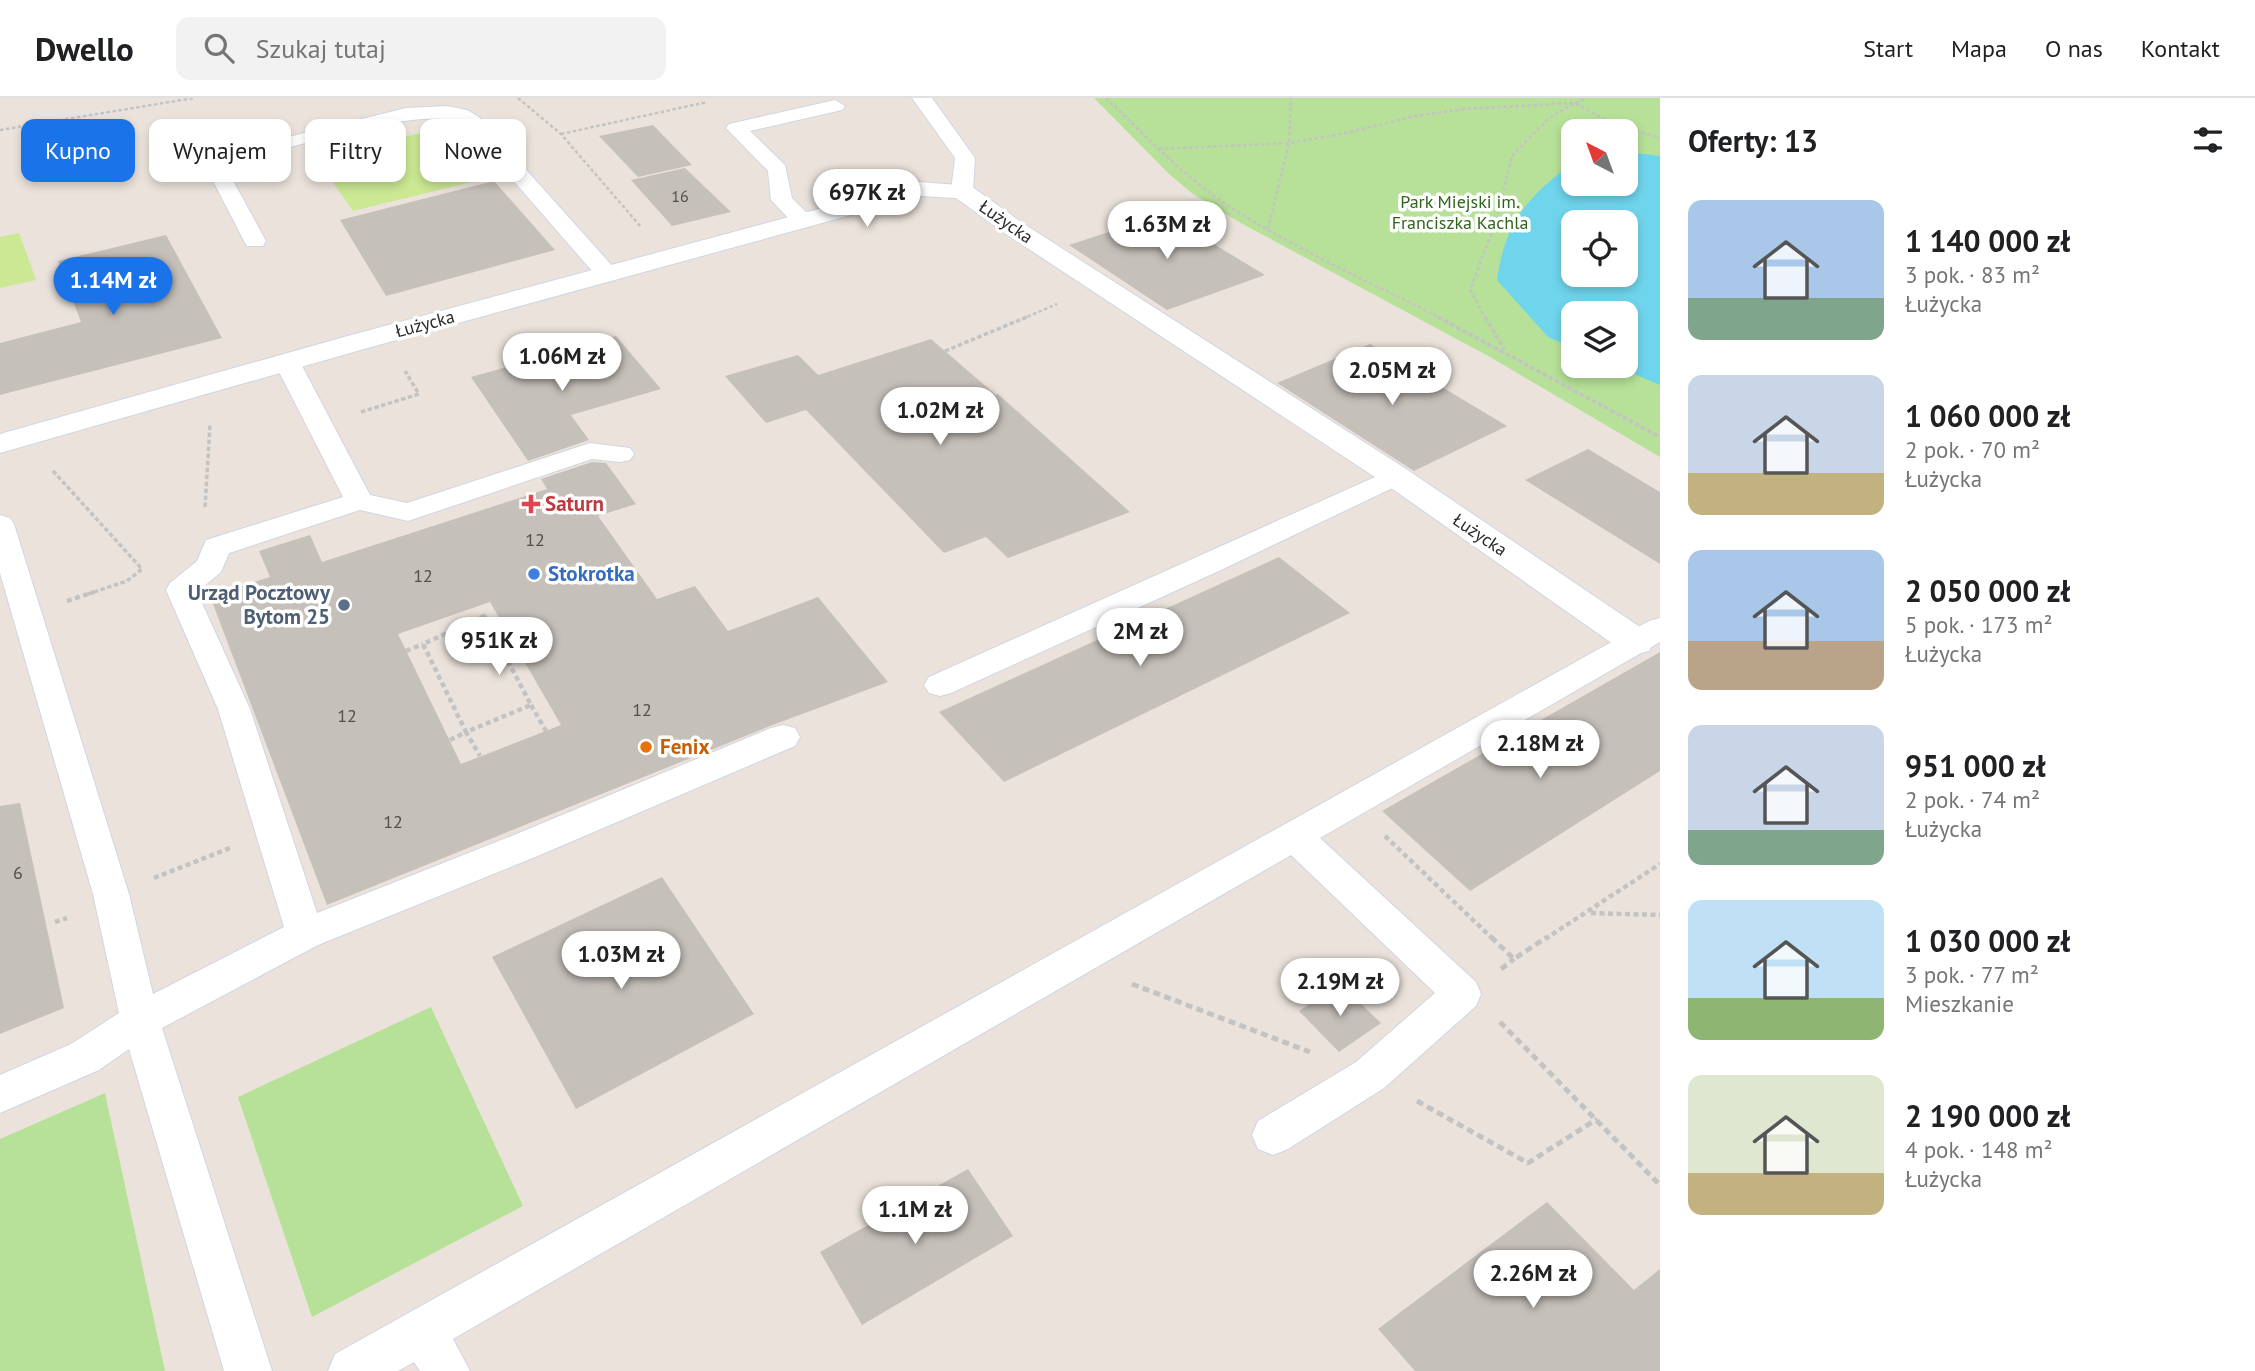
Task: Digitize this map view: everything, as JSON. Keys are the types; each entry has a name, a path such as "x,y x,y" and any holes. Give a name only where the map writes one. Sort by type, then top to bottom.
{"street":[{"name":"Łużycka","path":"0,444 286,362 919,189 962,191 1102,286 1395,476 1648,635"}],"lane":[{"path":"922,98 965,158 962,191"},
{"path":"803,220 782,200 778,169 736,128 835,106"},
{"path":"256,241 221,177 232,161 272,145 406,114 447,112 460,114 472,121 607,274"},
{"path":"286,362 322,425 359,501"},
{"path":"305,934 234,709 181,590 211,565 216,547 359,501 408,512 590,451 620,454"},
{"path":"940,685 1211,563 1395,476"},
{"path":"0,524 111,894 140,1020 248,1371"},
{"path":"352,1371 1648,635"},
{"path":"0,1094 85,1058 140,1020 305,934 527,845 783,737"},
{"path":"1273,1135 1370,1075 1462,994 1293,835"},
{"path":"423,1332 446,1371"}],"path":[{"path":"0,130 194,98"},
{"path":"518,98 561,134 644,230"},
{"path":"1106,98 1186,175 1218,199 1268,229 1505,351 1660,437"},
{"path":"1268,229 1289,143 1291,98"},
{"path":"1570,98 1607,121 1660,138"},
{"path":"1505,351 1470,290 1497,218 1513,156 1549,118 1587,98"},
{"path":"561,134 712,101"},
{"path":"1158,149 1289,143 1346,133 1415,116 1465,109 1575,103"},
{"path":"945,351 1102,286"},
{"path":"322,425 419,394 403,372 416,368"},
{"path":"211,418 204,512 216,547"},
{"path":"27,614 127,581 142,569 123,550"},
{"path":"406,651 484,616 546,731"},
{"path":"423,643 480,756"},
{"path":"450,740 531,705"},
{"path":"1378,830 1514,960"},
{"path":"194,862 240,845"},
{"path":"1492,975 1660,864"},
{"path":"1589,913 1660,915"},
{"path":"1498,1020 1660,1185"}],"green space":[{"name":"Park Miejski im. Franciszka Kachla","path":"1094,98 1660,98 1660,457 1490,357 1239,222 1193,194 1169,174"},
{"path":"420,133 420,182 472,182 353,211 333,182 406,182 406,137"},
{"path":"19,233 36,280 0,288 0,237"},
{"path":"431,1007 523,1206 312,1317 238,1097"},
{"path":"105,1093 165,1371 0,1371 0,1139"}],"water":[{"path":"1638,153 1660,156 1660,385 1638,376 1638,301 1561,301 1561,343 1548,337 1497,280 1506,242 1521,212 1561,172 1561,196 1638,196"}],"building":[{"path":"653,125 692,165 638,177 599,136"},
{"path":"685,168 731,212 672,226 631,180"},
{"path":"495,182 555,250 386,296 340,220"},
{"path":"1164,214 1265,275 1167,310 1069,245"},
{"path":"166,235 222,338 0,395 0,343 81,322 58,261"},
{"path":"616,336 661,389 571,415 589,440 528,461 471,377"},
{"path":"931,339 998,394 1130,512 1008,558 986,537 944,553 806,410 766,423 725,376 798,355 818,375"},
{"path":"1370,344 1507,426 1414,471 1277,383"},
{"path":"1588,449 1660,492 1660,564 1525,480"},
{"path":"592,462 606,463 636,504 598,516 657,599 695,586 728,631 818,597 888,682 770,726 327,905 210,596 270,577 259,551 310,535 322,562 547,489 541,479","holes":["490,602 561,725 461,764 398,634"]},
{"path":"1279,557 1350,613 1004,782 939,712"},
{"path":"1660,652 1660,771 1470,891 1382,811"},
{"path":"20,803 64,1008 0,1034 0,806"},
{"path":"662,877 754,1014 576,1109 492,957"},
{"path":"1340,984 1381,1023 1339,1052 1299,1011"},
{"path":"968,1169 1013,1236 862,1325 820,1252"},
{"path":"1547,1202 1634,1290 1660,1269 1660,1371 1415,1371 1378,1329"}],"place":[{"name":"Saturn","path":"531,504"},
{"name":"Stokrotka","path":"534,574"},
{"name":"Urząd Pocztowy Bytom 25","path":"344,605"},
{"name":"Fenix","path":"646,747"}]}
